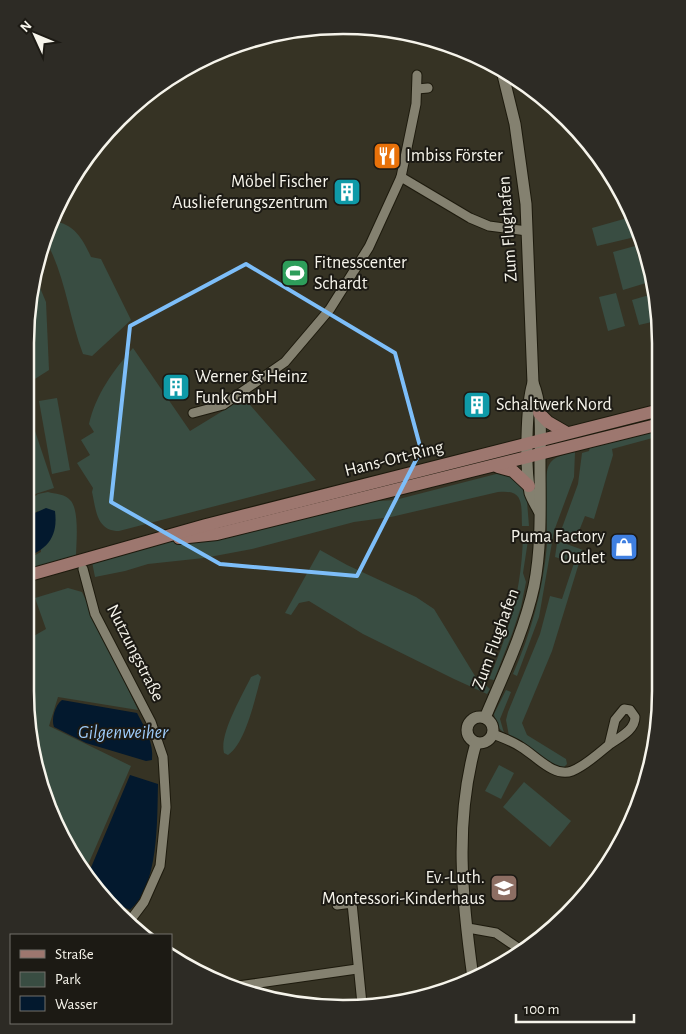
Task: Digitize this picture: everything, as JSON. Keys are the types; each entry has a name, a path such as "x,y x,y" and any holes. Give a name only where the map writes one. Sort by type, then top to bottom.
{"main road":[{"path":"539,407 548,422 567,433"},
{"name":"Hans-Ort-Ring","path":"34,573 137,543 652,412"},
{"name":"Hans-Ort-Ring","path":"137,543 217,534 652,426"},
{"path":"496,466 512,471 530,486"}],"street":[{"path":"194,413 223,405 285,362 330,309 369,247 401,177 416,104 417,75"},
{"name":"Zum Flughafen","path":"504,79 521,161 527,231 533,383 539,407 534,442"},
{"path":"417,89 428,88"},
{"path":"401,177 470,218 489,226 527,231"},
{"name":"Zum Flughafen","path":"533,383 528,398 534,442 530,486 531,495 539,511"},
{"name":"Zum Flughafen","path":"484,718 522,629 533,588 540,539 539,511 541,492 534,456"},
{"name":"Nutzungstraße","path":"83,569 95,614 151,722 163,757 166,807 160,866 144,902 132,918"},
{"path":"484,718 491,722 493,734 488,741 476,743 468,734 468,725 473,719 484,718"},
{"path":"493,734 515,743 554,770 561,772 574,770 610,745"},
{"path":"472,972 461,865 461,836 468,773 476,743"},
{"path":"337,905 352,903 361,1000"},
{"path":"468,928 496,933 517,947"},
{"path":"247,985 357,969"}],"highlighted area":[{"path":"246,264 395,353 421,450 357,576 220,564 111,502 130,326"}],"green space":[{"path":"626,218 634,237 597,246 592,228"},
{"path":"58,223 72,228 85,245 91,257 101,259 131,320 92,356 83,354 58,268 49,247"},
{"path":"635,246 646,283 623,290 613,252"},
{"path":"39,286 46,302 49,370 34,380 34,323"},
{"path":"616,293 625,326 608,331 599,297"},
{"path":"648,295 652,322 639,325 632,300"},
{"path":"133,348 190,431 244,398 316,480 119,531 106,527 101,523 96,512 93,488 77,463 90,455 81,440 94,432 89,424 96,403 112,374"},
{"path":"57,398 70,470 52,474 39,401"},
{"path":"34,428 54,488 34,494"},
{"path":"652,431 652,438 612,449 613,455 594,519 585,516 575,541 559,536 578,484 582,453 589,451 590,447"},
{"path":"575,452 574,477 554,531 539,617 517,676 513,674 535,611 543,578 547,545 547,471 553,459"},
{"path":"505,473 526,489 529,526 522,526 521,505 517,496 513,493 498,492 391,517 354,522 252,549 204,558 148,564 95,577 92,562 144,547 362,502 395,500"},
{"path":"48,492 60,494 70,500 73,505 77,536 76,558 34,570 34,556 41,552 38,511 34,513 34,497"},
{"path":"523,534 529,534 523,573 526,582 521,607 494,680 489,679 514,608 520,572"},
{"path":"561,542 583,550 552,651 522,723 527,735 566,759 567,764 563,768 556,768 522,741 509,736 506,720 540,634 550,596 562,599 574,563 555,557 557,543"},
{"path":"320,550 347,565 416,597 434,609 475,676 490,689 487,694 363,634 309,601 299,603 291,615 285,613"},
{"name":"Gilgenweiher","path":"68,588 82,592 138,710 58,697 49,726 131,766 88,865 75,846 57,809 44,771 36,731 34,711 34,636 46,629 35,598"},
{"path":"258,674 261,677 245,731 240,741 228,755 224,753 223,745 228,726 251,677"},
{"path":"506,690 511,692 500,719 504,733 496,725 494,714"},
{"path":"499,765 514,773 501,799 485,791"},
{"path":"524,782 571,821 550,847 503,807"}],"water":[{"path":"46,508 55,511 56,520 50,540 41,550 34,554 34,513"},
{"name":"Gilgenweiher","path":"62,700 137,713 146,730 152,748 152,760 146,761 86,743 54,727 54,712"},
{"name":"Gilgenweiher","path":"130,775 158,784 156,833 151,869 139,899 130,910 120,905 90,869"}],"place":[{"name":"Imbiss Förster","path":"387,156"},
{"name":"Möbel Fischer Auslieferungszentrum","path":"347,192"},
{"name":"Fitnesscenter Schardt","path":"295,273"},
{"name":"Werner & Heinz Funk GmbH","path":"176,387"},
{"name":"Schaltwerk Nord","path":"477,405"},
{"name":"Puma Factory Outlet","path":"624,547"},
{"name":"Ev.-Luth. Montessori-Kinderhaus","path":"504,888"}]}
